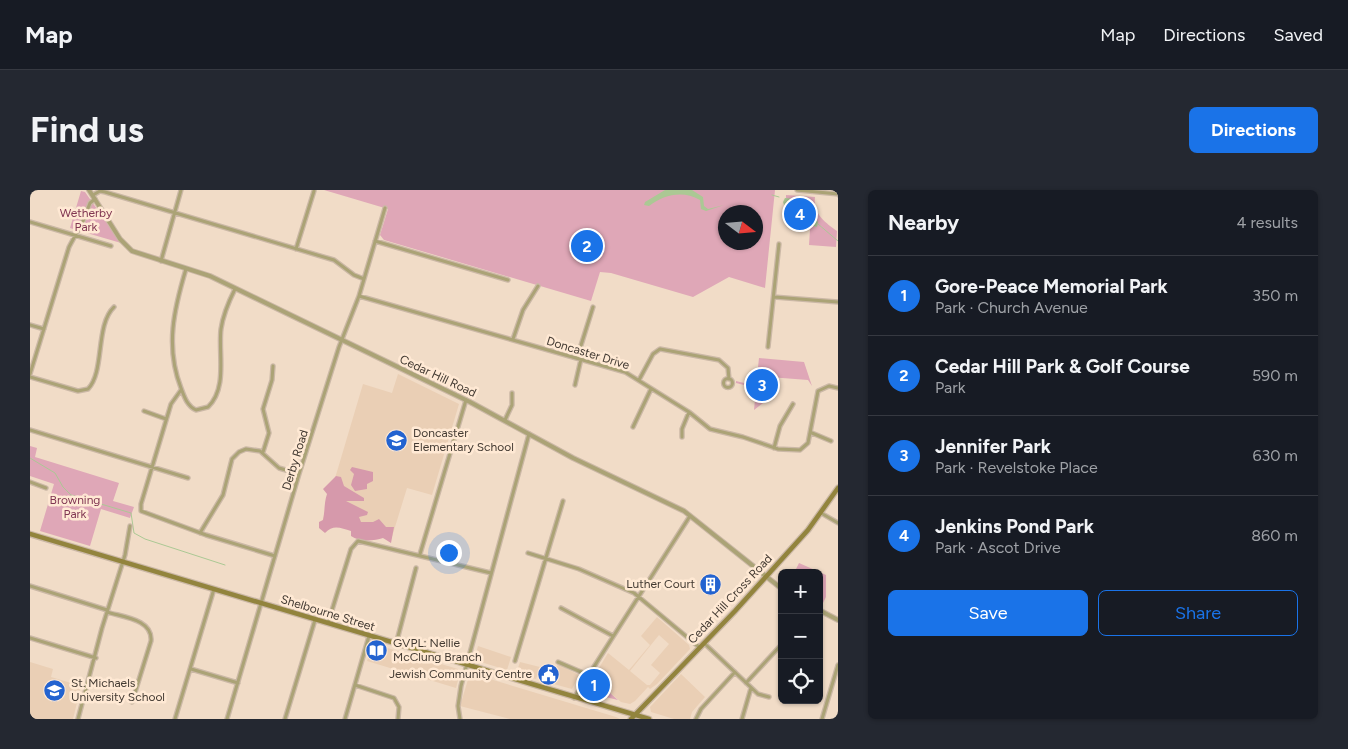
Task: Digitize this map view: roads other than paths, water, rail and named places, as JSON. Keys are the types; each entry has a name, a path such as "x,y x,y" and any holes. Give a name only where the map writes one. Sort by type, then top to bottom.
{"main road":[{"name":"Cedar Hill Cross Road","path":"631,719 766,576 822,513 838,488"},
{"name":"Shelbourne Street","path":"30,534 573,698 649,719"}],"street":[{"name":"Cedar Hill Road","path":"89,190 124,245 139,255 210,276 342,342 466,400 690,515 778,586"},
{"path":"161,262 181,190"},
{"path":"296,249 314,190"},
{"path":"797,190 838,194"},
{"path":"114,307 105,319 95,377 88,389 78,391 30,375 69,247 90,203 102,191 338,262 354,275 364,278"},
{"name":"Derby Road","path":"227,719 299,474 359,296 385,208"},
{"path":"30,222 110,246"},
{"path":"375,241 508,280"},
{"path":"768,347 779,244"},
{"path":"186,269 172,331 173,356 181,390 188,404 196,410 205,409 214,401 220,382 221,329 227,306 235,289"},
{"path":"513,339 523,310 538,286"},
{"name":"Doncaster Drive","path":"359,296 474,331 513,339 625,372 689,412 710,429 788,451 800,450 808,443 812,433"},
{"path":"774,297 838,302"},
{"path":"576,385 579,359 593,307"},
{"path":"30,325 44,329"},
{"path":"639,380 653,354 660,349 719,360 728,368 729,379"},
{"path":"263,452 269,433 263,408 272,380 273,366"},
{"path":"831,441 812,433 818,391 829,386 838,388"},
{"path":"633,427 651,389"},
{"path":"181,390 172,401 166,419 141,504 142,511 200,533 275,556"},
{"path":"505,420 512,405 512,393"},
{"path":"420,554 466,400"},
{"path":"774,448 780,426 793,404"},
{"path":"144,411 166,419"},
{"path":"682,437 682,429 689,412"},
{"path":"30,430 188,478"},
{"path":"460,719 458,703 466,666 529,434"},
{"path":"200,533 225,490 235,455 243,450 263,452 279,468 299,474"},
{"path":"30,482 46,488"},
{"path":"515,661 563,501"},
{"path":"822,513 838,523"},
{"path":"573,698 690,515"},
{"path":"78,719 96,658 107,611 123,562 130,526"},
{"path":"328,624 354,543 361,542 420,554 491,573"},
{"path":"528,553 596,575 638,596 699,647"},
{"path":"396,644 416,568"},
{"path":"30,586 141,622 151,632 151,640 132,702"},
{"path":"175,719 214,589"},
{"path":"561,608 613,636"},
{"path":"823,612 838,620"},
{"path":"285,719 315,620"},
{"path":"345,719 369,636"},
{"path":"30,638 96,658"},
{"path":"704,643 758,694 769,697"},
{"path":"746,682 778,648"},
{"path":"558,662 588,675"},
{"path":"822,719 838,665"},
{"path":"191,669 238,683"},
{"path":"696,719 701,709 735,672"},
{"path":"355,685 394,698 399,707 398,719"},
{"path":"742,719 751,688"}],"waterway":[{"path":"772,195 779,197"},
{"path":"818,224 838,241"},
{"path":"30,458 55,473 63,487 71,495 131,513 134,533 145,539 225,565"}],"place":[{"name":"Jenkins Pond Park","path":"800,214"},
{"name":"Cedar Hill Park & Golf Course","path":"587,246"},
{"name":"Jennifer Park","path":"762,385"},
{"name":"Doncaster Elementary School","path":"397,440"},
{"name":"Luther Court","path":"711,584"},
{"name":"GVPL: Nellie McClung Branch","path":"377,650"},
{"name":"Jewish Community Centre","path":"548,674"},
{"name":"Gore-Peace Memorial Park","path":"594,685"},
{"name":"St. Michaels University School","path":"55,690"}],"park label":[{"name":"Wetherby Park","path":"86,220"},
{"name":"Browning Park","path":"75,507"}]}
